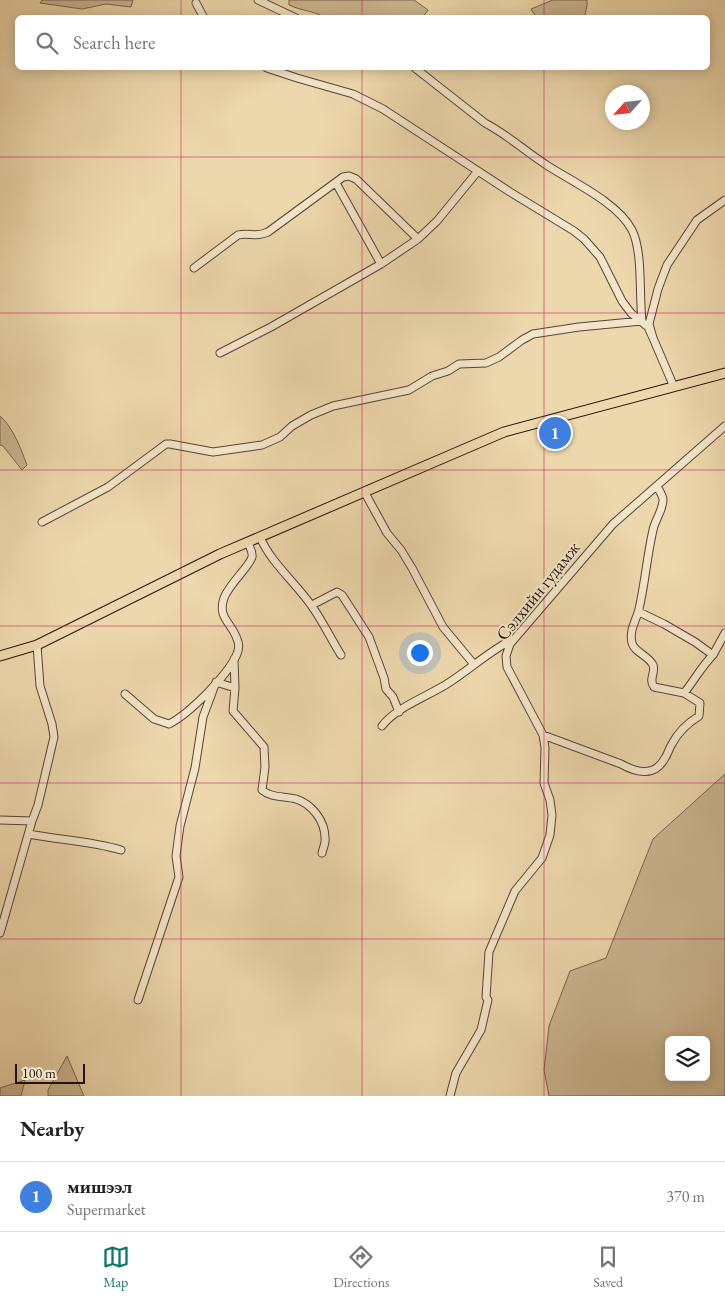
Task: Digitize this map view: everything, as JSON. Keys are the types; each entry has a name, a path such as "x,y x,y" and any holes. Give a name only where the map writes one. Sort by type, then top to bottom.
{"main road":[{"path":"0,656 37,645 220,554 504,432 725,373"}],"street":[{"path":"258,0 290,15"},
{"path":"196,3 202,15"},
{"path":"273,70 353,94 383,109 584,239 600,256 622,301 631,313 648,326 674,387"},
{"path":"419,70 485,122 549,167 569,178 613,208 624,219 631,229 638,255 642,321"},
{"path":"220,354 254,337 381,264 418,239 437,221 478,171"},
{"path":"194,268 238,234 257,236 268,232 343,177 349,176 356,179 418,239"},
{"path":"336,183 381,264"},
{"path":"653,338 649,324 667,265 697,220 725,200"},
{"path":"42,522 108,487 166,444 213,452 262,445 280,438 292,426 311,415 333,406 409,390 432,376 448,371 459,364 486,363 499,357 522,340 534,334 579,327 642,321"},
{"name":"Сэлхийн гудамж","path":"450,1096 456,1073 475,1043 486,1014 489,952 515,891 542,858 550,835 552,815 550,800 544,783 545,748 543,735 507,667 506,656 510,644 613,524 725,426"},
{"path":"543,735 622,764 633,771 650,772 665,760 672,743 688,722 699,716 700,703 684,694 652,684 653,665 634,648 632,643 632,627 639,612 653,529 663,499 656,486"},
{"path":"365,493 387,533 405,556 443,627 472,662"},
{"path":"260,537 290,580 312,605 340,655"},
{"path":"125,694 154,719 169,724 187,712 216,682 238,652 237,639 224,618 222,607 224,598 232,583 251,560 252,554 248,543"},
{"path":"312,605 331,594 338,592 342,594 369,637 384,678 384,684 395,701 399,712"},
{"path":"639,612 695,642 712,655"},
{"path":"684,694 696,680 698,673 712,655 725,633"},
{"path":"382,726 388,718 430,694 499,646 514,639"},
{"path":"0,933 38,805 54,737 52,724 40,686 37,645"},
{"path":"234,659 235,688 232,711 264,747 265,767 262,790 272,795 296,799 310,806 319,817 324,828 326,839 322,853"},
{"path":"216,682 235,688"},
{"path":"138,1000 179,877 176,856 180,826 195,768 203,717 216,682"},
{"path":"0,820 32,821"},
{"path":"29,834 53,839 102,844 121,850"}],"shaded area":[{"path":"42,0 133,0 131,7 106,4 82,9 40,3"},
{"path":"289,0 414,0 428,10 424,15 320,15 289,5"},
{"path":"553,0 587,0 585,15 535,15 531,9"},
{"path":"0,416 13,432 22,452 27,465 22,470 3,446 0,445"},
{"path":"725,774 725,1096 549,1096 544,1070 549,1026 570,971 606,958 653,839"},
{"path":"67,1056 84,1096 48,1096 48,1090"},
{"path":"25,1080 21,1096 0,1096 0,1088"}],"place":[{"name":"мишээл","path":"555,433"}]}
